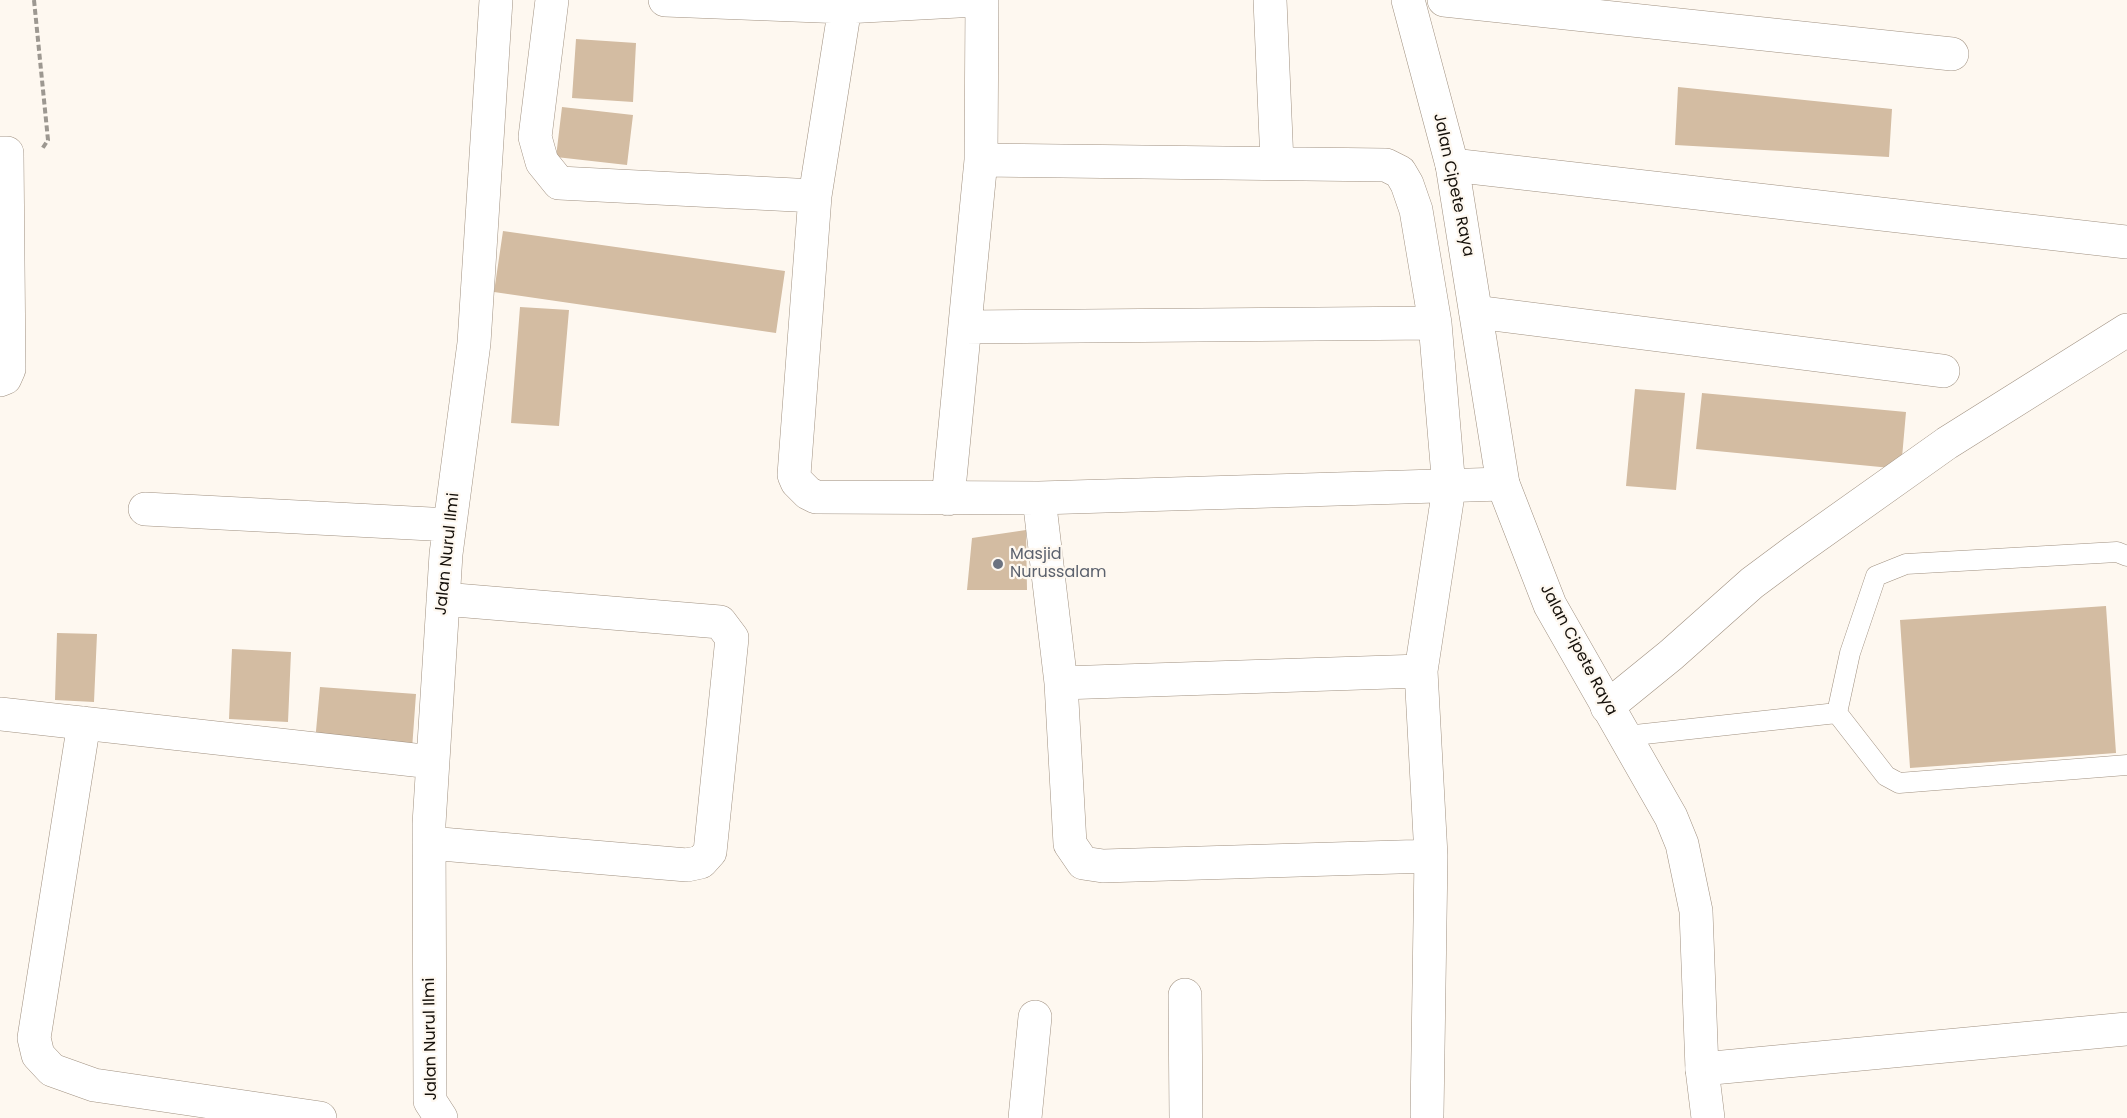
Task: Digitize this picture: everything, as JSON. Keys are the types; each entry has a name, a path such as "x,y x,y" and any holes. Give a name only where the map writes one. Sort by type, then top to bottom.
{"street":[{"name":"Jalan Nurul Ilmi","path":"430,1115 429,843 432,762 450,525 474,343 483,166 496,0"},
{"path":"552,0 535,137 542,162 559,183 815,196"},
{"path":"665,0 844,8 976,0"},
{"path":"948,499 981,160 982,0"},
{"path":"1270,0 1278,163"},
{"name":"Jalan Cipete Raya","path":"1408,0 1452,165 1503,484 1523,542 1550,605 1671,817 1688,870 1696,911 1702,1068 1708,1118"},
{"path":"1443,0 1953,54"},
{"path":"844,8 815,196 794,475 797,482 808,493 816,497 1039,498 1449,488 1503,484"},
{"path":"0,380 5,378 9,369 3,153"},
{"path":"981,160 1386,165 1400,172 1407,184 1416,210 1435,323 1449,488 1421,671 1431,856 1427,1115"},
{"path":"1452,165 2127,242"},
{"path":"1476,312 1943,370"},
{"path":"965,327 1435,323"},
{"path":"1607,707 1671,655 1752,583 1795,551 1947,443 2127,330"},
{"path":"1039,498 1062,683 1070,844 1083,863 1103,866 1431,856"},
{"path":"145,509 450,525"},
{"path":"429,843 687,865 700,862 710,852 732,638 728,629 720,622 443,599"},
{"path":"1062,683 1421,671"},
{"path":"0,714 432,762"},
{"path":"84,723 34,1038 35,1048 45,1064 52,1070 149,1106 320,1118"},
{"path":"1185,995 1186,1118"},
{"path":"1025,1118 1035,1017"},
{"path":"1702,1068 2127,1029"}],"lane":[{"path":"2127,555 2117,552 1906,564 1883,572 1876,576 1850,652 1837,713 1886,776 1899,783 2127,765"},
{"path":"1626,736 1837,713"}],"path":[{"path":"3,153 42,149 48,143 34,0"}],"building":[{"path":"576,39 636,43 633,102 572,98"},
{"path":"1678,87 1892,109 1889,157 1675,145"},
{"path":"562,107 633,115 627,165 556,157"},
{"path":"503,231 785,271 776,333 494,292"},
{"path":"520,307 569,310 559,426 511,423"},
{"path":"1635,389 1685,393 1676,490 1626,486"},
{"path":"1702,393 1906,412 1901,469 1696,449"},
{"name":"Masjid Nurussalam","path":"1026,530 1027,590 967,590 972,538"},
{"path":"2106,606 2116,753 1910,768 1900,620"},
{"path":"57,633 97,634 94,702 55,700"},
{"path":"232,649 291,652 288,722 229,719"},
{"path":"320,687 416,694 412,749 315,742"}],"place":[{"name":"Masjid Nurussalam","path":"998,564"}]}
